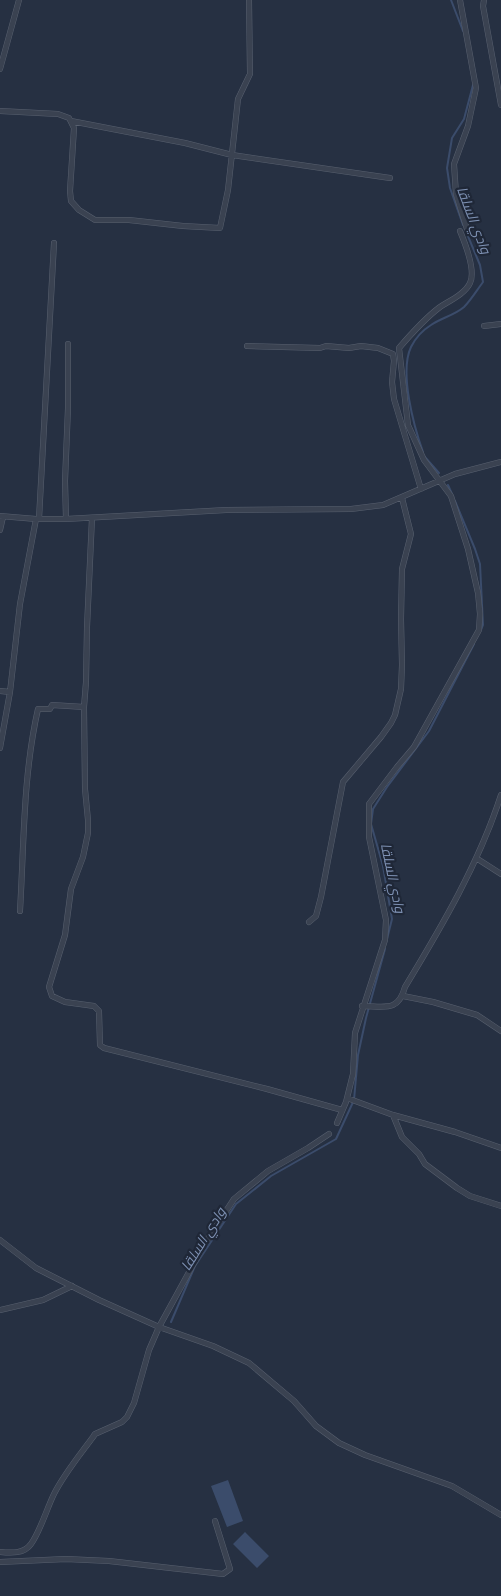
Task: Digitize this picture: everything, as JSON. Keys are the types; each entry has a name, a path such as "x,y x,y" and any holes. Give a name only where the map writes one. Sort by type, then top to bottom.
{"street":[{"path":"0,69 19,0"},
{"path":"0,111 58,114 69,118 74,128 71,202 79,210 95,220 129,220 220,228 228,190 238,99 250,74 249,0"},
{"path":"460,0 476,88 468,126 454,164 456,194 467,229"},
{"path":"484,0 483,6 501,105"},
{"path":"70,121 185,143 232,155 390,178"},
{"path":"337,1123 347,1098 353,1074 355,1033 362,1006 385,940 386,920 370,837 369,804 414,747 479,630 478,593 468,549 451,496 424,460 408,425 399,348 417,328 440,308 454,300 470,283 470,260 460,231"},
{"path":"0,748 10,692 20,604 38,519 54,243"},
{"path":"484,326 501,324"},
{"path":"66,519 68,344"},
{"path":"247,346 320,348 326,346 349,348 361,346 378,348 393,354 392,382 394,399 421,489"},
{"path":"0,530 1,516 66,519 226,510 351,509 383,505 455,474 501,462"},
{"path":"309,922 316,916 321,896 343,782 391,723 401,689 402,570 411,534 402,498"},
{"path":"92,518 84,707 85,789 88,833 83,857 71,889 65,935 49,987 52,996 65,1002 94,1006 99,1011 100,1045 104,1048 342,1110"},
{"path":"0,691 10,692"},
{"path":"20,911 27,785 34,726 38,709 50,709 52,705 84,707"},
{"path":"362,1006 387,1007 398,1003 476,858 501,795"},
{"path":"476,858 501,874"},
{"path":"402,996 433,1002 478,1015 501,1031"},
{"path":"347,1098 501,1148"},
{"path":"393,1114 402,1137 419,1154 425,1164 470,1196 501,1206"},
{"path":"0,1552 14,1554 31,1544 54,1493 92,1437 122,1422 127,1417 134,1404 148,1350 159,1327 205,1243 234,1200 268,1171 329,1134"},
{"path":"0,1240 36,1268 72,1286 159,1327 213,1346 250,1363 294,1401 316,1426 339,1443 365,1455 452,1486 501,1515"},
{"path":"0,1310 43,1300 72,1286"},
{"path":"0,1562 66,1558 224,1574 230,1569 215,1521"}],"water":[{"path":"228,1480 243,1521 227,1527 211,1486"},
{"path":"245,1532 269,1556 257,1568 233,1544"}],"waterway":[{"name":"وادي السلقا","path":"451,0 463,31"},
{"name":"وادي السلقا","path":"463,225 450,188 447,168 452,138 464,119 473,85"},
{"name":"وادي السلقا","path":"423,452 409,400 407,385 408,358 411,347 422,332 464,307 483,282 480,265 465,229"},
{"name":"وادي السلقا","path":"424,456 439,473"},
{"name":"وادي السلقا","path":"448,485 452,494"},
{"name":"وادي السلقا","path":"455,501 480,564 483,625 481,630"},
{"name":"وادي السلقا","path":"387,939 392,919 383,866 371,824 373,809 429,731 474,644"},
{"name":"وادي السلقا","path":"171,1322 195,1266 236,1204 271,1176 336,1139 354,1100 358,1055 385,949"}]}
